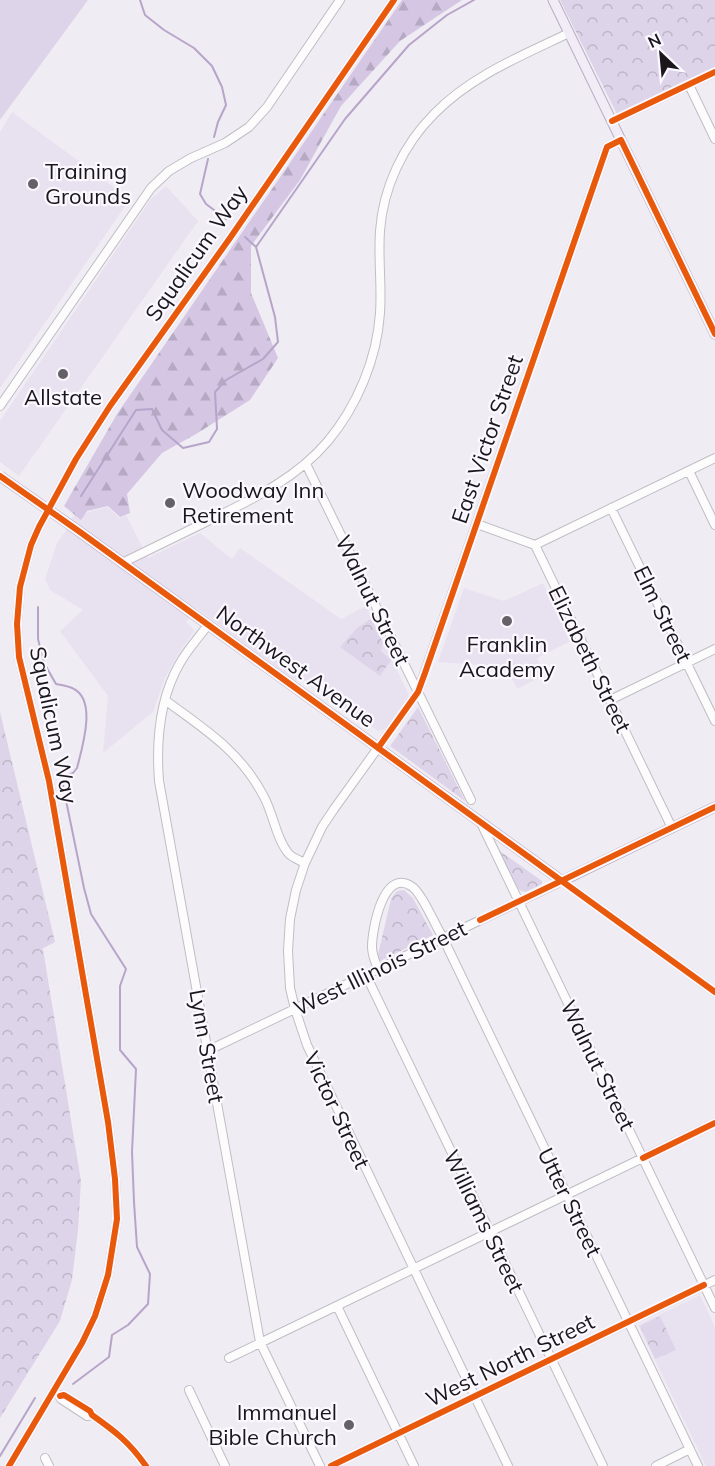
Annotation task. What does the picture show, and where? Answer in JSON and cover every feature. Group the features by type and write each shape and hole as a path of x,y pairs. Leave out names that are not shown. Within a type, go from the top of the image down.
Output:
{"main road":[{"path":"553,0 715,333"},
{"name":"Northwest Avenue","path":"0,476 562,881"},
{"name":"West Illinois Street","path":"562,881 715,807"}],"street":[{"path":"0,406 151,188 169,171 225,143 249,127 267,107 340,0"},
{"name":"Squalicum Way","path":"9,1466 56,1393 95,1316 108,1275 117,1219 108,1122 49,781 19,657 17,624 20,587 31,545 76,459 110,406 230,238 394,0"},
{"path":"122,563 248,502 306,464 328,441 344,418 372,359 380,312 382,213 393,176 411,142 433,114 464,88 489,71 569,33"},
{"path":"612,121 715,72"},
{"path":"689,85 715,139"},
{"name":"East Victor Street","path":"378,748 418,692 607,147 621,140"},
{"path":"477,524 535,544 715,458"},
{"name":"Walnut Street","path":"306,464 471,800"},
{"path":"688,471 715,525"},
{"name":"Elm Street","path":"611,508 715,721"},
{"name":"Elizabeth Street","path":"535,544 672,828"},
{"name":"Lynn Street","path":"208,625 182,660 165,700 158,748 159,781 260,1342 320,1466"},
{"path":"610,700 715,649"},
{"path":"165,700 221,742 237,758 263,795 286,849 295,858 305,863"},
{"name":"Victor Street","path":"378,748 322,827 305,863 290,919 288,951 290,988 311,1056 508,1466"},
{"name":"Walnut Street","path":"480,822 715,1308"},
{"name":"West Illinois Street","path":"207,1051 562,881"},
{"name":"Northwest Avenue","path":"562,881 715,992"},
{"name":"Utter Street","path":"378,969 372,945 375,920 384,896 398,884 408,884 415,888 443,938 698,1466"},
{"name":"Williams Street","path":"366,975 603,1466"},
{"path":"229,1358 715,1123"},
{"name":"West North Street","path":"331,1466 715,1280"},
{"path":"337,1305 414,1466"},
{"path":"189,1390 225,1466"},
{"path":"56,1393 61,1399 87,1416 92,1416 119,1434 146,1466"},
{"path":"656,1466 690,1449"},
{"path":"45,1458 49,1466"}],"shaded area":[{"path":"12,112 130,199 0,388 0,132"},
{"path":"166,186 198,221 19,476 0,462 0,421 151,199"},
{"path":"108,507 119,518 126,515 148,558 200,533 232,559 240,548 341,619 366,606 409,695 387,728 378,731 299,677 296,681 196,608 186,622 194,631 165,678 153,712 103,753 108,696 60,631 83,610 50,590 45,579 57,543 73,516"},
{"name":"Franklin Academy","path":"543,583 571,641 537,658 545,675 517,689 508,667 438,662 464,588 504,601"},
{"path":"700,1295 715,1327 715,1466 706,1466 638,1325"}],"green space":[{"path":"0,0 88,0 0,120"},
{"path":"402,0 462,0 400,41 341,106 300,180 251,246 251,293 278,358 250,400 162,453 127,494 130,513 120,517 108,506 87,511 81,520 64,506 117,414"},
{"path":"560,0 715,0 715,68 617,114"},
{"path":"371,619 383,643 381,651 391,660 380,676 340,647 357,628"},
{"path":"418,707 465,801 390,746"},
{"path":"0,712 55,942 38,951 43,949 81,1181 72,1280 60,1321 0,1418"},
{"path":"499,851 542,881 542,884 526,892 521,891 516,887"},
{"path":"404,890 413,898 433,935 376,963 391,899 397,891"},
{"path":"660,1316 676,1350 655,1359 640,1326"}],"waterway":[{"path":"140,0 145,15 164,30 194,48 212,66 222,87 226,105 214,137"},
{"path":"81,496 136,410 152,409 162,430 183,448 209,442 217,429 215,392 226,380 263,359 278,342 275,317 256,247 345,119 409,45 447,15 474,0"},
{"path":"208,159 200,194 206,204 226,219"},
{"path":"245,237 256,247"},
{"path":"38,607 38,639 44,663 56,684 74,689 81,695 85,704 86,726 77,768 62,781 91,914 126,969 120,986 120,1050 136,1069 132,1152 137,1247 150,1274 148,1304 128,1325 112,1335 109,1357 73,1384"},
{"path":"0,1456 35,1398"}],"cycle path":[{"path":"9,1466 82,1343 95,1316 108,1275 117,1219 108,1122 49,781 19,657 17,624 20,587 31,545 76,459 110,406 230,238 394,0"},
{"path":"612,121 715,72"},
{"path":"378,748 418,692 607,147 621,140 715,334"},
{"path":"0,476 715,992"},
{"path":"480,920 715,807"},
{"path":"643,1158 715,1123"},
{"path":"331,1466 704,1285"},
{"path":"60,1396 64,1395 90,1411 128,1444 146,1466"}],"place":[{"name":"Training Grounds","path":"33,184"},
{"name":"Allstate","path":"63,374"},
{"name":"Woodway Inn Retirement","path":"170,503"},
{"name":"Franklin Academy","path":"507,621"},
{"name":"Immanuel Bible Church","path":"349,1425"}]}
